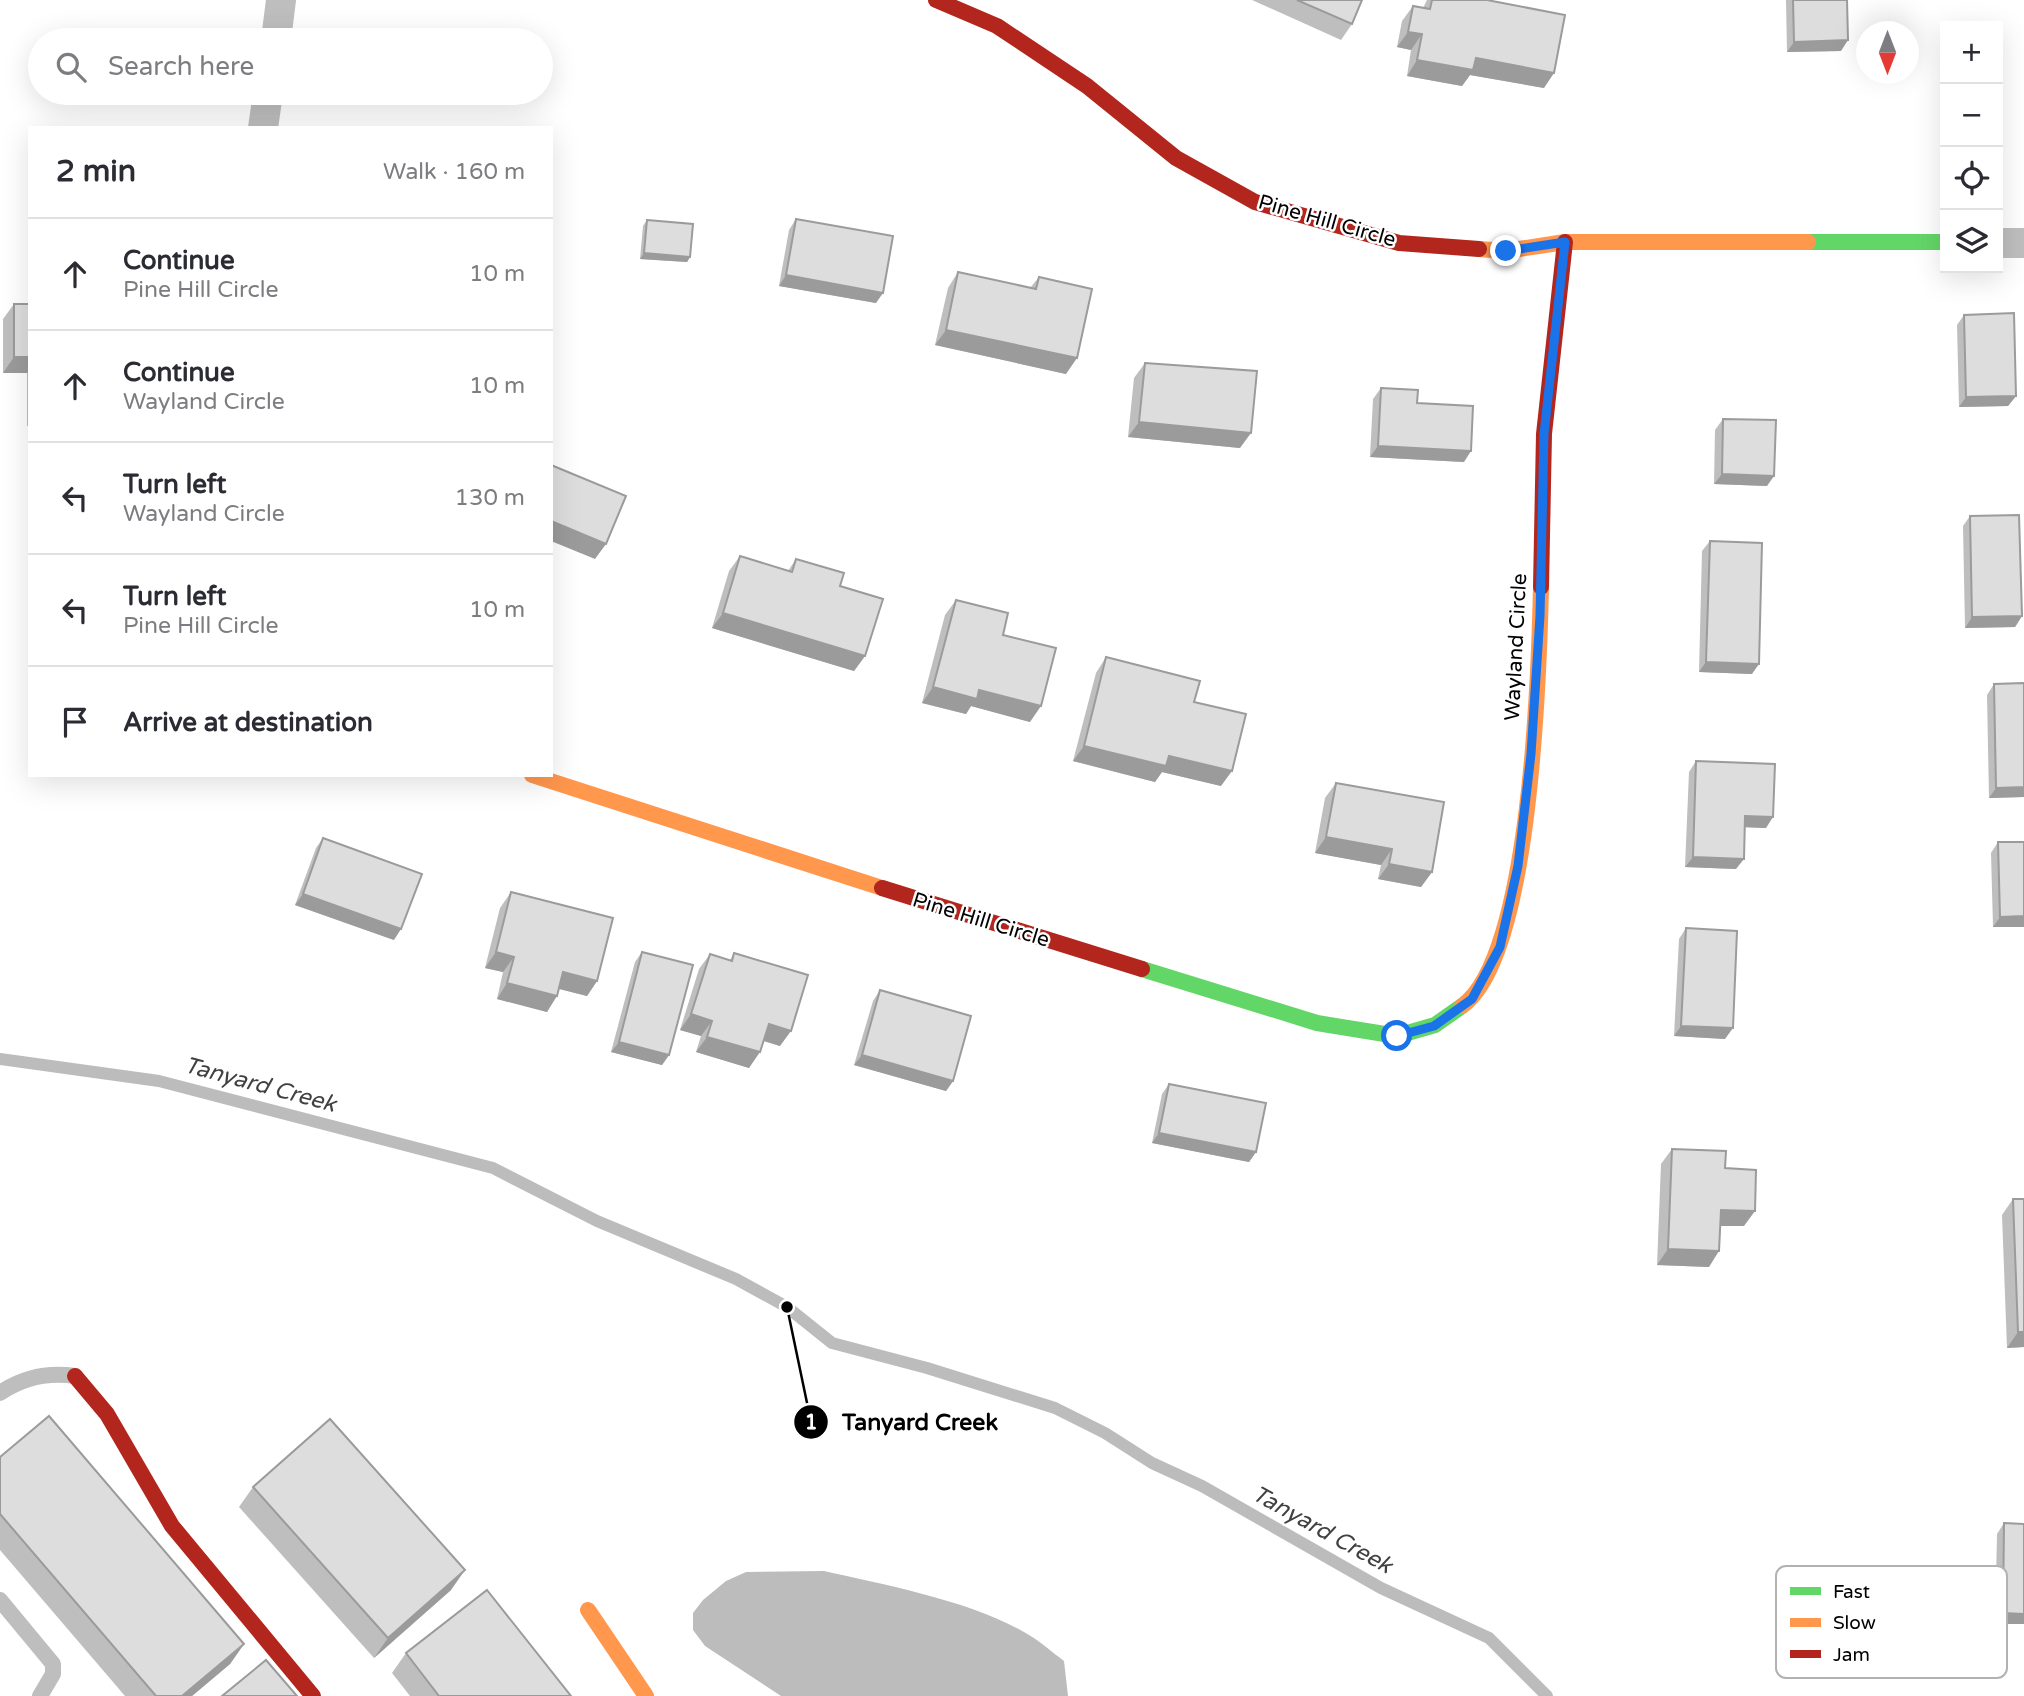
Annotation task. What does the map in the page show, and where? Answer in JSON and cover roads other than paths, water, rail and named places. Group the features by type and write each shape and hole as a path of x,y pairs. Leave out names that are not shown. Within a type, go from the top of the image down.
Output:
{"street":[{"path":"277,28 281,0"},
{"name":"Pine Hill Circle","path":"936,0 997,26 1087,86 1176,158 1255,202 1399,243 1506,251 1565,242 1940,243"},
{"path":"263,126 266,105"},
{"name":"Wayland Circle","path":"1434,1026 1472,999 1500,947 1518,866 1531,754 1540,616 1544,434 1565,242"},
{"path":"2003,243 2024,243"},
{"name":"Pine Hill Circle","path":"538,777 939,907 1317,1023 1397,1036 1434,1026"},
{"path":"75,1376 107,1414 172,1526 313,1696"},
{"path":"588,1610 646,1696"}],"lane":[{"path":"0,1394 13,1384 53,1373 75,1376"},
{"path":"0,1600 53,1664 53,1674 40,1696"}],"waterway":[{"name":"Tanyard Creek","path":"0,1059 159,1081 493,1168 597,1221 736,1279 787,1307 832,1343 927,1368 1055,1408 1105,1433 1152,1463 1202,1486 1381,1588 1489,1638 1547,1696"}],"place":[{"name":"Tanyard Creek","path":"787,1307"}]}
